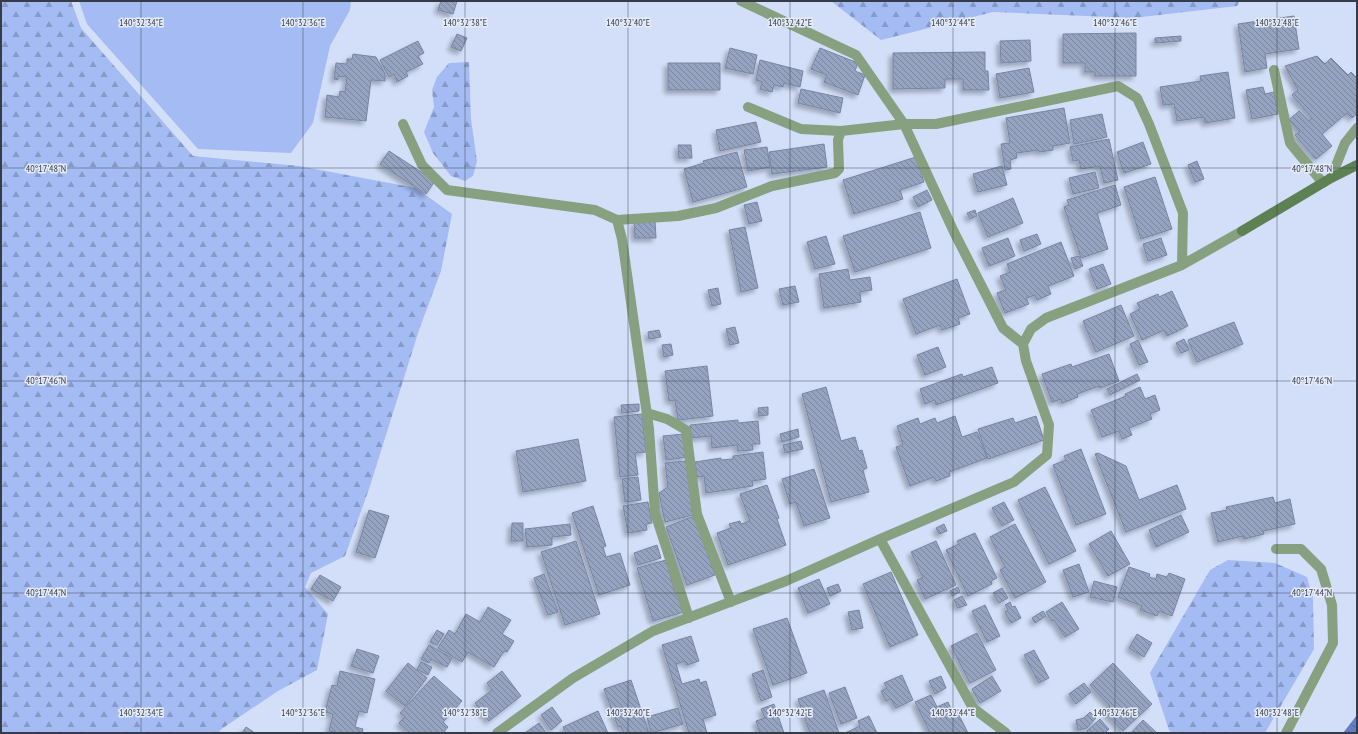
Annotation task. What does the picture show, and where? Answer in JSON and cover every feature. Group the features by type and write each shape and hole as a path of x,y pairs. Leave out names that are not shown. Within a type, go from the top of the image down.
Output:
{"street":[{"path":"741,1 856,55 904,124 954,232 1003,328 1023,344"},
{"path":"1274,70 1290,143 1327,180"},
{"path":"748,107 801,129 841,131 904,124 936,124 1118,86 1137,98 1149,124 1183,213 1182,265"},
{"path":"403,124 422,165 446,190 595,210 617,220 678,216 716,208 772,186 835,173 838,169 838,140 841,131"},
{"path":"1327,180 1345,144 1357,128"},
{"path":"497,733 573,678 653,631 786,581 1014,482 1047,455 1049,425 1026,361 1023,344 1031,329 1046,318 1182,265 1327,180 1357,165"},
{"path":"617,220 622,239 647,413 655,513 689,618"},
{"path":"647,413 667,419 686,430 697,514 731,602"},
{"path":"880,539 973,708 1006,733"},
{"path":"1276,549 1301,549 1321,569 1332,605 1333,643 1286,733"}],"green space":[{"path":"1,1 71,1 81,28 193,156 299,166 416,188 452,214 441,271 419,330 370,486 345,556 311,573 305,587 328,614 317,670 278,691 220,730 220,733 1,733"},
{"path":"79,1 351,1 350,10 330,46 313,123 291,153 198,149 87,24"},
{"path":"831,1 1240,1 1237,6 1133,18 993,12 881,40"},
{"path":"469,62 471,119 477,161 473,176 465,181 451,176 433,153 424,132 434,107 432,90 437,77 449,63"},
{"path":"1228,560 1275,563 1307,577 1313,599 1314,649 1265,733 1172,733 1169,730 1150,673 1210,570"}],"water":[{"path":"1357,715 1357,733 1343,733"}],"building":[{"path":"441,1 457,1 453,14 438,10"},
{"path":"1294,16 1299,49 1265,54 1267,68 1245,72 1238,24"},
{"path":"1136,33 1136,76 1095,76 1095,72 1085,72 1085,63 1063,63 1063,34"},
{"path":"457,34 467,38 461,51 451,47"},
{"path":"1181,36 1181,41 1155,43 1155,38"},
{"path":"1030,40 1031,61 1001,63 1000,41"},
{"path":"418,41 424,53 418,56 423,64 406,72 408,76 397,82 394,74 389,77 380,60"},
{"path":"730,48 757,55 753,74 725,68"},
{"path":"820,48 858,63 855,71 865,75 858,95 824,82 827,75 811,69"},
{"path":"985,52 985,71 988,71 989,90 963,90 963,79 945,79 945,88 893,89 893,53"},
{"path":"353,54 376,57 385,74 385,81 371,80 366,121 325,117 327,95 339,97 340,91 345,92 347,77 338,76 338,80 334,79 336,63 347,64 347,59 352,59"},
{"path":"1317,56 1325,64 1331,58 1348,75 1351,72 1357,78 1357,114 1352,118 1347,113 1322,134 1332,146 1316,159 1295,135 1300,132 1289,120 1299,111 1309,121 1312,118 1292,95 1298,90 1285,66"},
{"path":"760,60 803,71 800,87 784,83 783,87 774,85 772,92 760,89 762,82 756,80"},
{"path":"668,63 720,63 720,90 668,90"},
{"path":"1029,68 1034,92 1000,98 996,74"},
{"path":"1228,72 1235,118 1205,123 1204,117 1177,121 1174,104 1163,105 1160,87 1201,81 1200,76"},
{"path":"1263,87 1265,94 1274,92 1278,114 1252,119 1246,90"},
{"path":"801,89 843,98 840,113 798,103"},
{"path":"1064,108 1070,143 1053,146 1053,150 1016,153 1017,158 1010,160 1011,169 1005,170 1001,144 1010,143 1006,118"},
{"path":"1102,114 1107,137 1074,144 1070,120"},
{"path":"756,122 761,142 720,151 716,130"},
{"path":"1109,139 1118,180 1104,183 1100,166 1081,169 1079,160 1073,161 1070,147"},
{"path":"1143,142 1151,164 1124,173 1117,152"},
{"path":"824,144 827,167 772,174 769,152"},
{"path":"678,145 691,145 692,158 679,158"},
{"path":"767,147 770,167 748,171 744,150"},
{"path":"389,151 435,181 426,194 380,164"},
{"path":"737,152 747,187 693,202 684,169 704,163 703,161"},
{"path":"916,157 924,182 900,190 903,199 854,214 843,180"},
{"path":"1197,161 1204,179 1195,182 1188,165"},
{"path":"1002,166 1007,185 978,192 973,174"},
{"path":"1095,172 1099,188 1073,194 1069,178"},
{"path":"1155,177 1172,229 1141,239 1124,187"},
{"path":"1115,185 1121,205 1097,213 1108,249 1081,258 1064,207 1069,205 1067,200"},
{"path":"927,190 932,200 918,207 913,197"},
{"path":"1013,198 1023,223 988,237 978,213"},
{"path":"757,202 762,221 749,224 744,205"},
{"path":"975,210 977,216 970,219 967,213"},
{"path":"920,212 931,248 855,272 843,236"},
{"path":"655,221 656,238 635,238 634,222"},
{"path":"745,227 758,288 741,292 729,230"},
{"path":"1037,234 1041,244 1024,251 1020,240"},
{"path":"826,236 835,264 815,269 807,242"},
{"path":"1008,238 1015,256 989,266 982,248"},
{"path":"1161,238 1167,255 1148,261 1143,244"},
{"path":"1061,242 1074,276 1048,286 1051,294 1037,300 1035,295 1026,298 1029,304 1005,313 997,293 1006,290 1000,276 1010,272 1007,264"},
{"path":"1079,256 1083,266 1075,269 1071,258"},
{"path":"1103,264 1111,284 1097,289 1089,269"},
{"path":"848,269 850,280 870,277 872,290 860,292 861,302 824,308 819,274"},
{"path":"957,279 970,314 958,318 960,324 942,330 940,325 916,334 903,299"},
{"path":"795,286 799,302 783,305 779,289"},
{"path":"718,288 721,304 712,306 708,290"},
{"path":"1172,291 1188,326 1167,336 1164,330 1142,340 1130,314 1140,309 1137,303 1158,294 1159,297"},
{"path":"1121,305 1134,336 1096,352 1083,321"},
{"path":"1234,322 1243,344 1197,362 1188,340"},
{"path":"735,327 739,343 730,345 726,329"},
{"path":"659,330 661,337 649,339 648,332"},
{"path":"1184,339 1189,350 1181,353 1176,343"},
{"path":"1138,340 1148,362 1139,365 1130,344"},
{"path":"671,344 673,355 664,357 662,345"},
{"path":"938,347 946,367 925,375 917,355"},
{"path":"1109,354 1119,381 1077,394 1078,397 1062,403 1061,399 1052,402 1042,374 1071,364 1072,367"},
{"path":"707,366 713,416 678,420 675,400 669,401 665,371"},
{"path":"992,367 998,383 936,405 935,400 925,404 920,389 962,374 963,377"},
{"path":"1137,374 1140,380 1110,395 1107,389"},
{"path":"826,387 841,441 855,437 859,451 862,450 867,468 863,470 869,492 831,502 802,394"},
{"path":"1140,387 1145,399 1155,395 1160,410 1150,414 1152,419 1129,428 1132,435 1122,439 1119,431 1102,437 1091,410 1126,396 1125,394"},
{"path":"639,404 639,411 622,413 621,405"},
{"path":"768,407 768,415 759,416 758,408"},
{"path":"642,414 646,452 635,453 638,475 620,477 614,417"},
{"path":"955,416 962,437 977,432 987,458 949,472 950,476 936,481 934,477 910,486 896,447 903,445 897,426 918,418 920,424 935,418 937,423"},
{"path":"1036,416 1044,440 988,459 978,429 1013,418 1015,423"},
{"path":"738,420 738,423 758,421 760,444 752,444 753,450 738,451 737,445 712,448 711,436 691,438 690,425"},
{"path":"798,429 799,437 782,442 780,434"},
{"path":"684,434 687,457 666,460 663,436"},
{"path":"578,439 586,481 523,492 516,451"},
{"path":"801,441 803,449 785,453 783,445"},
{"path":"1081,449 1106,514 1076,525 1053,465 1066,460 1064,456"},
{"path":"763,452 766,479 752,481 753,486 706,493 704,476 697,477 695,462 721,458 721,460 733,459 733,456"},
{"path":"1098,453 1126,466 1139,500 1177,485 1186,509 1126,532 1095,454"},
{"path":"686,461 693,515 665,522 659,493 668,487 665,463"},
{"path":"814,469 830,518 804,526 796,502 790,504 782,479"},
{"path":"638,477 641,500 625,502 622,479"},
{"path":"767,485 779,518 777,519 786,545 728,565 717,533 731,528 729,524 740,521 741,524 750,521 740,494"},
{"path":"1045,487 1076,551 1049,564 1018,500"},
{"path":"1273,497 1275,503 1290,499 1295,524 1263,531 1264,534 1244,539 1243,536 1218,542 1211,513 1227,510 1226,507"},
{"path":"648,502 652,523 646,524 647,530 628,533 623,506"},
{"path":"1004,502 1014,520 1002,526 992,508"},
{"path":"593,506 606,546 603,547 606,557 620,553 630,585 599,595 572,513"},
{"path":"369,510 389,516 375,558 356,552"},
{"path":"1181,515 1189,532 1156,547 1149,530"},
{"path":"694,516 715,575 687,585 666,527"},
{"path":"512,523 523,523 523,541 511,541"},
{"path":"570,524 571,535 552,537 552,545 527,547 525,529"},
{"path":"944,524 947,531 939,534 936,528"},
{"path":"1015,524 1046,582 1015,598 1000,570 1005,567 990,537"},
{"path":"1111,531 1130,564 1108,576 1089,544"},
{"path":"975,533 997,578 991,581 992,584 968,596 946,550 959,544 957,541"},
{"path":"576,541 600,614 565,625 541,552"},
{"path":"936,541 956,585 925,599 917,580 923,578 911,552"},
{"path":"657,545 661,558 638,565 634,553"},
{"path":"666,560 676,596 679,595 684,612 653,621 637,568"},
{"path":"1079,564 1089,592 1073,597 1063,570"},
{"path":"1129,567 1150,574 1149,577 1156,579 1157,574 1167,577 1169,573 1185,579 1172,616 1159,611 1157,616 1140,610 1142,606 1118,597"},
{"path":"891,572 918,635 890,647 863,584"},
{"path":"544,574 558,612 548,615 534,578"},
{"path":"320,575 341,587 333,601 311,589"},
{"path":"819,579 830,604 808,613 798,588"},
{"path":"1094,581 1117,587 1113,602 1090,597"},
{"path":"838,584 841,591 830,596 827,588"},
{"path":"958,587 960,592 952,596 950,591"},
{"path":"1002,588 1008,598 999,603 993,593"},
{"path":"962,596 967,605 958,608 954,600"},
{"path":"1010,602 1012,607 1015,606 1021,618 1011,623 1005,612 1008,610 1005,605"},
{"path":"1062,602 1079,629 1065,637 1054,620 1052,621 1046,612"},
{"path":"985,605 1000,636 987,642 972,611"},
{"path":"488,607 511,620 502,634 514,641 507,652 504,651 494,667 468,652 462,662 438,648 449,630 455,634 466,614 480,622"},
{"path":"859,610 863,628 852,630 848,612"},
{"path":"1043,611 1046,616 1035,623 1032,618"},
{"path":"787,618 807,673 773,685 753,629"},
{"path":"437,630 444,634 437,645 430,642"},
{"path":"977,633 996,670 970,683 951,646"},
{"path":"1137,634 1152,643 1144,657 1129,648"},
{"path":"691,636 699,661 687,665 685,661 676,664 682,684 699,679 700,683 706,681 716,715 703,719 707,733 689,733 662,645"},
{"path":"429,645 452,658 447,667 431,659 429,663 421,659"},
{"path":"357,649 379,656 373,673 351,666"},
{"path":"1034,650 1049,678 1039,683 1024,655"},
{"path":"421,662 432,667 428,675 417,669"},
{"path":"408,663 427,678 405,706 386,691"},
{"path":"1113,663 1152,704 1123,731 1104,711 1110,706 1090,685"},
{"path":"763,670 772,697 761,701 752,674"},
{"path":"340,671 375,679 367,713 359,711 355,727 363,729 362,733 339,733 329,731 333,714 325,712 332,685 337,686"},
{"path":"502,671 521,696 489,721 475,703 492,690 487,683"},
{"path":"902,675 913,700 896,708 891,699 886,701 881,691 887,688 884,683"},
{"path":"434,676 462,701 443,722 448,727 443,733 410,733 399,723 405,717 400,713"},
{"path":"941,676 946,688 935,694 929,681"},
{"path":"992,676 1001,691 980,703 972,689"},
{"path":"631,680 649,733 624,733 621,726 618,727 604,689"},
{"path":"1084,683 1091,692 1076,704 1069,694"},
{"path":"845,687 857,718 841,724 829,693"},
{"path":"824,690 839,733 810,733 798,699"},
{"path":"931,695 937,707 948,702 952,711 956,709 968,733 930,733 915,702"},
{"path":"774,704 784,733 760,733 756,721 765,718 761,709"},
{"path":"552,707 562,721 551,730 541,715"},
{"path":"678,708 683,724 651,733 647,717"},
{"path":"598,711 608,733 566,733 563,727"},
{"path":"1090,712 1096,718 1087,728 1078,730 1076,720 1084,718"},
{"path":"869,716 877,733 845,733 860,726 858,721"},
{"path":"1100,719 1109,729 1105,733 1089,733 1087,731"},
{"path":"1143,720 1157,733 1131,733"},
{"path":"539,723 546,733 525,733"},
{"path":"246,727 255,733 242,733"}]}
